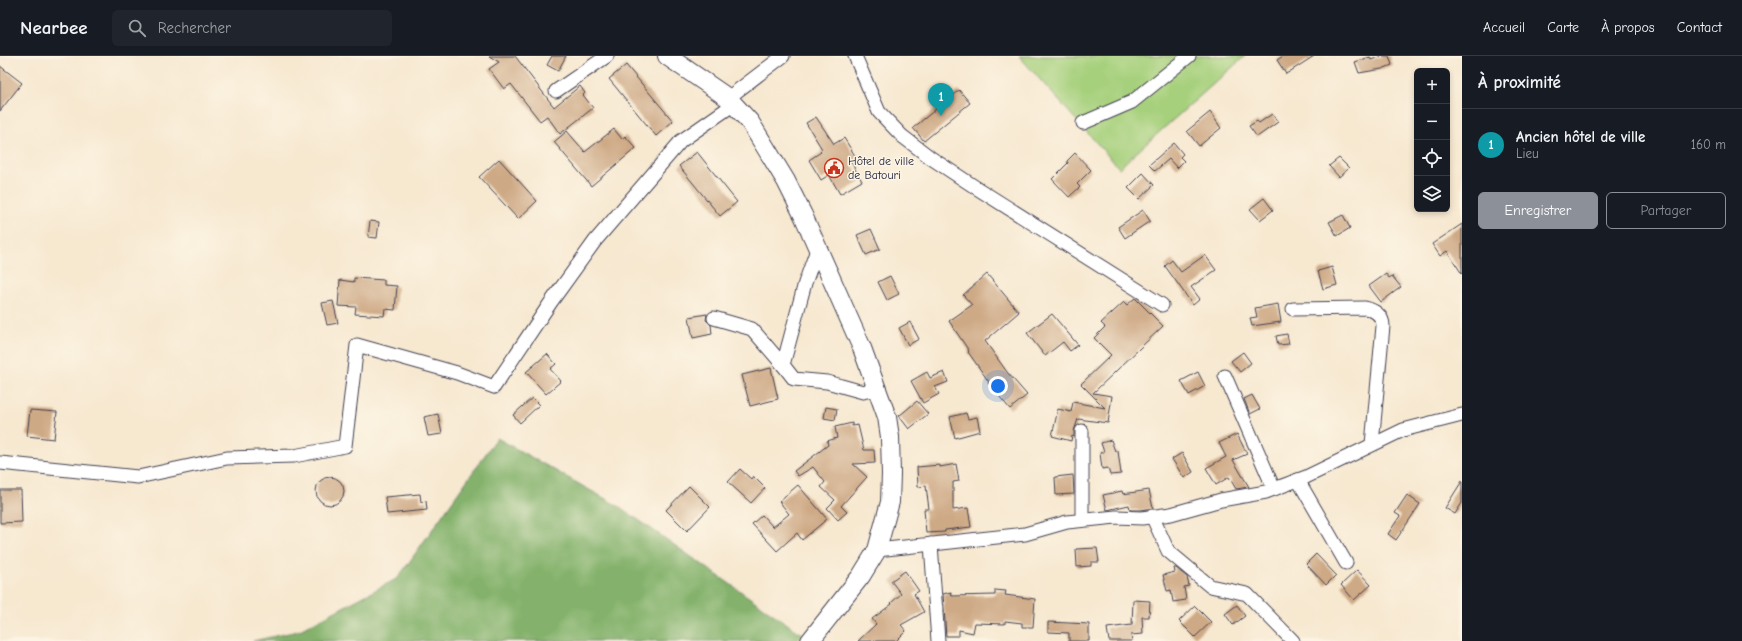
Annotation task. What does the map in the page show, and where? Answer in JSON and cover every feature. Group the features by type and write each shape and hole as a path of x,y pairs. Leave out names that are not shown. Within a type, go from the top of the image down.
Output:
{"main road":[{"path":"667,56 731,101 750,122 786,181 818,247 862,348 878,388 887,417 890,437 890,502 877,550 861,576 810,641"}],"street":[{"path":"556,91 608,56"},
{"path":"0,463 138,477 228,458 294,456 345,446 357,345 457,373 494,387 551,302 600,235 681,141 731,101 783,56"},
{"path":"855,56 879,112 902,136 931,158 975,187 1162,305"},
{"path":"1082,122 1132,102 1189,56"},
{"path":"784,365 805,283 818,247"},
{"path":"1293,309 1365,308 1374,311 1383,321 1372,444"},
{"path":"714,318 752,329 784,365 794,379 827,382 863,392 878,388"},
{"path":"1225,376 1274,489"},
{"path":"877,550 1025,534 1067,522 1082,520 1142,518 1171,514 1221,500 1274,489 1298,480 1404,430 1462,415"},
{"path":"1082,432 1082,520"},
{"path":"1298,480 1346,563"},
{"path":"1152,516 1168,551 1210,586 1247,594 1293,641"},
{"path":"931,544 938,641"}],"green space":[{"path":"1019,56 1245,56 1119,168"},
{"path":"497,438 620,507 803,635 797,641 253,641 298,631 398,578"}],"building":[{"path":"489,56 515,56 554,107 580,86 585,93 583,95 593,108 560,134 547,116 540,121 511,84 504,89 489,69 499,62"},
{"path":"552,56 566,56 558,71 547,65"},
{"path":"1283,56 1314,56 1286,74 1277,60"},
{"path":"1382,56 1389,56 1392,65 1382,69 1359,73 1355,62 1370,57 1371,60"},
{"path":"626,65 673,121 656,136 609,79"},
{"path":"0,66 22,83 0,111"},
{"path":"959,90 970,103 924,141 913,128"},
{"path":"1210,112 1221,128 1199,146 1187,131"},
{"path":"1272,114 1278,122 1257,137 1249,126 1257,121 1259,123"},
{"name":"Hôtel de ville de Batouri","path":"816,117 834,144 844,138 857,159 851,162 862,181 840,194 829,175 821,180 809,160 821,152 820,151 822,149 806,123"},
{"path":"614,129 622,139 625,136 636,148 591,186 554,142 567,131 585,152"},
{"path":"1174,143 1183,154 1180,157 1184,161 1177,168 1169,159 1155,171 1149,165"},
{"path":"697,152 737,202 720,216 679,166"},
{"path":"1075,153 1091,170 1077,184 1080,187 1069,197 1052,179 1068,163 1067,161"},
{"path":"1339,158 1349,168 1339,177 1329,166"},
{"path":"499,159 537,201 518,219 479,177"},
{"path":"1143,173 1154,185 1139,199 1128,188"},
{"path":"1264,198 1273,210 1260,220 1250,209"},
{"path":"1143,210 1150,221 1125,238 1118,227"},
{"path":"1343,215 1350,228 1337,236 1329,222"},
{"path":"370,221 379,222 377,238 368,237"},
{"path":"1462,224 1462,274 1447,251 1440,256 1432,244"},
{"path":"871,229 880,249 866,255 857,235"},
{"path":"1205,255 1216,270 1191,287 1200,299 1193,305 1165,266 1172,260 1181,272"},
{"path":"1332,267 1337,285 1323,289 1318,271"},
{"path":"987,274 1019,312 985,341 1007,372 1027,395 1010,409 988,383 989,382 949,321 972,305 963,295"},
{"path":"1386,274 1389,278 1392,276 1401,287 1381,302 1369,286"},
{"path":"890,276 899,294 887,300 878,282"},
{"path":"354,278 384,280 384,285 397,286 395,310 385,309 384,316 355,314 356,307 338,306 340,280 354,282"},
{"path":"1135,298 1163,326 1093,393 1112,396 1108,423 1078,419 1074,431 1074,437 1072,436 1071,441 1052,436 1058,409 1071,412 1073,402 1105,408 1081,384 1111,355 1094,338 1105,327 1101,323 1124,302 1127,305"},
{"path":"333,301 338,323 327,325 322,303"},
{"path":"1278,304 1281,322 1252,326 1250,318 1257,317 1255,308"},
{"path":"707,314 706,320 711,325 712,334 693,338 689,317"},
{"path":"1052,314 1078,345 1070,351 1063,342 1045,356 1027,333"},
{"path":"910,322 919,339 908,345 899,328"},
{"path":"1287,334 1289,344 1278,345 1276,336"},
{"path":"1243,352 1251,363 1240,372 1231,361"},
{"path":"547,354 556,364 550,369 561,381 546,394 526,372"},
{"path":"771,368 778,399 750,406 742,375"},
{"path":"927,372 930,378 944,372 948,382 935,387 939,394 923,403 911,381"},
{"path":"1198,372 1205,386 1189,395 1181,381"},
{"path":"1252,395 1260,409 1250,414 1244,399"},
{"path":"532,398 539,405 520,423 513,415"},
{"path":"917,401 928,414 909,429 899,416"},
{"path":"826,407 837,409 835,420 824,418"},
{"path":"30,410 57,412 54,439 27,436"},
{"path":"966,413 968,419 977,417 980,431 955,438 950,417"},
{"path":"438,414 442,434 428,436 424,417"},
{"path":"852,423 852,426 858,425 864,450 874,450 875,463 853,464 867,477 841,506 847,512 838,520 827,508 835,500 821,487 825,482 813,467 798,476 794,471 828,445 827,441 837,438 835,427"},
{"path":"1237,434 1247,454 1233,460 1249,487 1236,489 1229,477 1216,485 1206,468 1226,457 1219,443"},
{"path":"1111,440 1115,451 1118,451 1121,474 1110,475 1108,468 1102,469 1100,453 1104,452 1101,443"},
{"path":"1182,453 1193,472 1184,478 1172,459"},
{"path":"956,464 959,481 953,482 953,510 968,508 971,527 945,530 945,532 926,533 924,509 929,509 926,486 918,487 917,467 940,465 940,467"},
{"path":"740,469 751,479 753,476 765,488 751,503 728,482"},
{"path":"1073,475 1074,494 1056,495 1055,477"},
{"path":"330,477 340,481 344,491 340,501 330,505 320,501 316,491 320,481"},
{"path":"1462,481 1462,503 1455,514 1445,508"},
{"path":"798,485 827,519 802,540 797,533 777,551 752,524 762,515 773,527 789,514 779,501"},
{"path":"689,486 710,507 687,531 666,510"},
{"path":"0,490 21,490 22,522 0,523"},
{"path":"1149,490 1153,508 1130,510 1129,505 1107,510 1103,495 1122,491 1123,494"},
{"path":"420,494 421,502 426,501 427,510 387,514 385,497"},
{"path":"1407,495 1420,504 1396,540 1388,534 1400,516 1395,513"},
{"path":"1097,548 1099,562 1091,562 1091,566 1077,567 1076,549"},
{"path":"1316,554 1336,575 1326,585 1306,564"},
{"path":"1174,568 1187,577 1189,586 1184,587 1186,600 1173,602 1171,590 1167,591 1163,575 1175,572"},
{"path":"1357,570 1371,585 1354,600 1341,585"},
{"path":"905,571 919,591 914,594 924,612 901,625 906,631 896,641 858,641 876,624 872,619 892,604 891,603 901,594 891,581"},
{"path":"995,590 1006,591 1005,595 1035,599 1033,627 1022,627 1022,623 1005,621 1005,624 975,623 973,633 959,630 959,636 946,636 943,594 951,592 952,596 995,595"},
{"path":"1133,600 1150,601 1149,617 1142,617 1143,634 1131,635 1132,641 1109,641 1107,628 1132,625"},
{"path":"1237,605 1245,616 1233,625 1225,614"},
{"path":"1195,606 1211,622 1195,637 1179,621"},
{"path":"1048,622 1089,624 1089,641 1069,641 1069,633 1048,632"}],"place":[{"name":"Ancien hôtel de ville","path":"941,116"},
{"name":"Hôtel de ville de Batouri","path":"834,168"}]}
